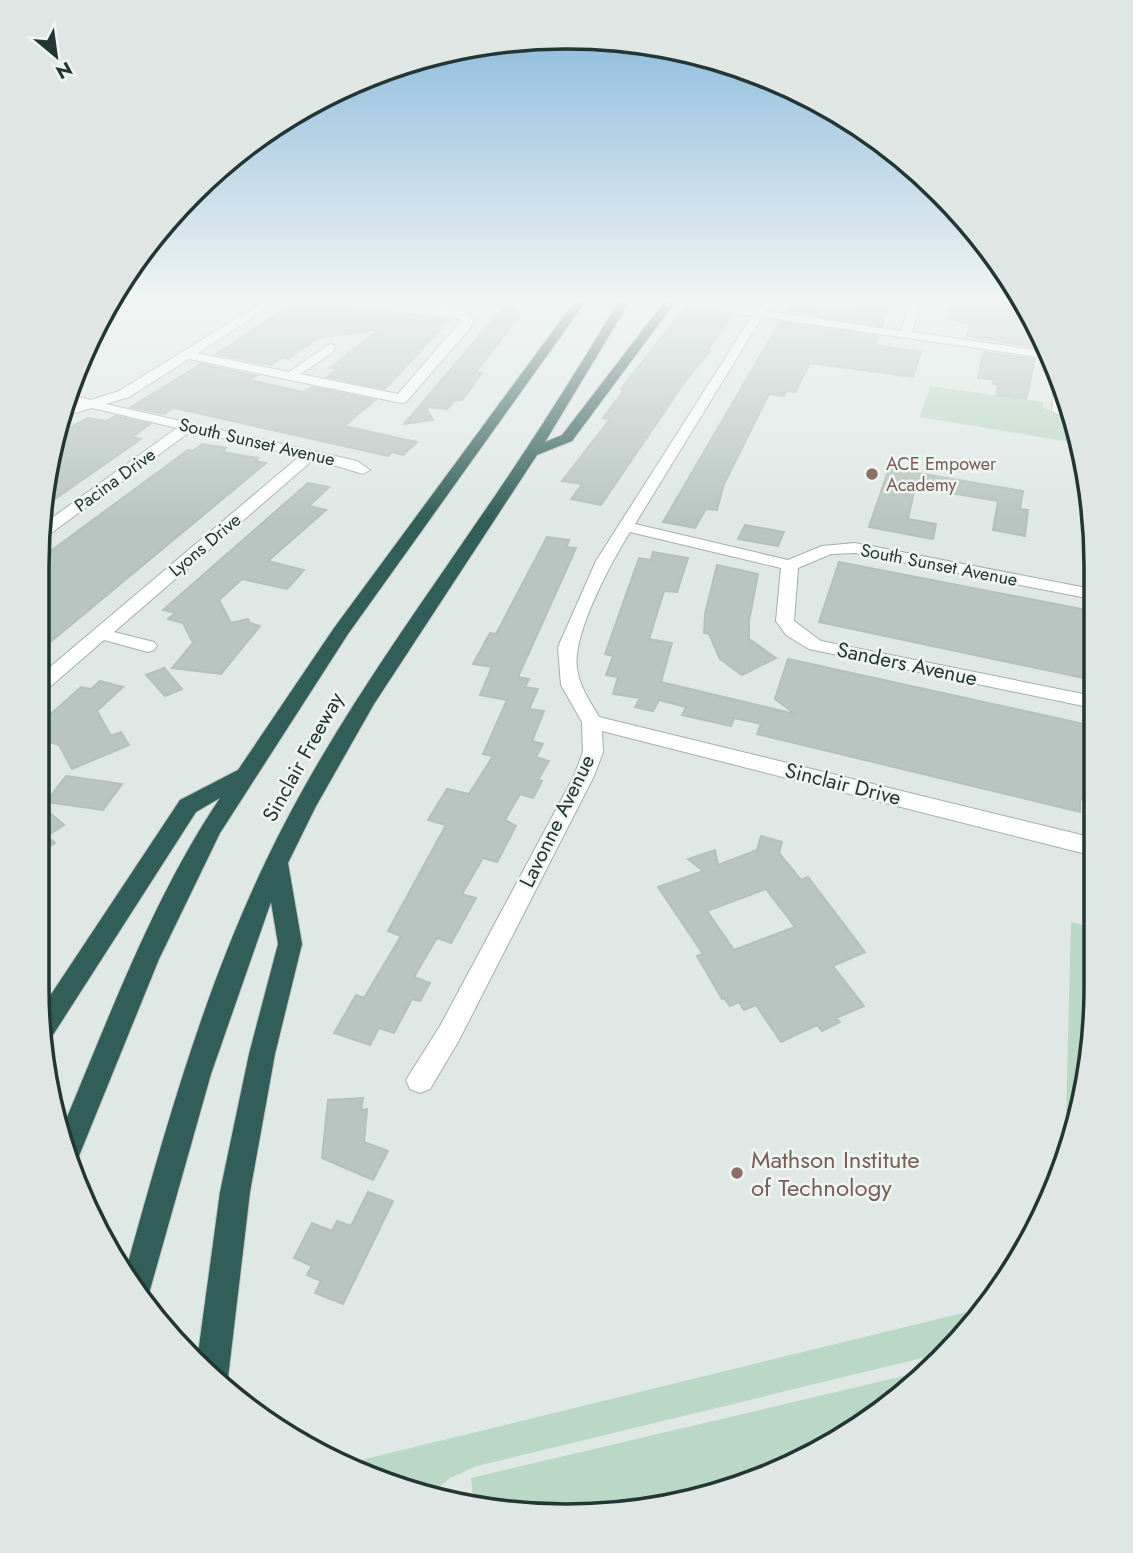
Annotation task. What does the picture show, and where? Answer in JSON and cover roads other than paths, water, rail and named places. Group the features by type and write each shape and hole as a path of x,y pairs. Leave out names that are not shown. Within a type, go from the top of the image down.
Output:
{"highway":[{"name":"Sinclair Freeway","path":"72,1139 173,903 210,830 340,632 528,373"},
{"name":"Sinclair Freeway","path":"139,1279 182,1117 234,970 277,863 309,800 391,661 532,452 580,373"},
{"path":"532,452 567,439 616,373"},
{"path":"50,1019 188,806 243,776"},
{"path":"213,1364 235,1192 262,1054 290,944 277,863"}],"street":[{"path":"73,410 124,394 158,373"},
{"path":"279,373 401,399 424,373"},
{"path":"291,376 295,373"},
{"path":"592,722 571,685 567,647 604,561 721,373"},
{"name":"South Sunset Avenue","path":"76,401 352,464 363,470"},
{"name":"Pacina Drive","path":"51,526 189,426"},
{"name":"Lyons Drive","path":"49,678 309,456"},
{"path":"625,526 790,565"},
{"name":"South Sunset Avenue","path":"790,565 828,549 848,548 1084,592"},
{"name":"Sanders Avenue","path":"790,565 785,621 802,639 815,645 1084,700"},
{"path":"101,634 148,646"},
{"name":"Sinclair Drive","path":"592,722 1084,845"},
{"name":"Lavonne Avenue","path":"420,1080 449,1034 584,776 593,752 592,722"}],"place":[{"name":"ACE Empower Academy","path":"872,474"},
{"name":"Mathson Institute of Technology","path":"737,1173"}]}
